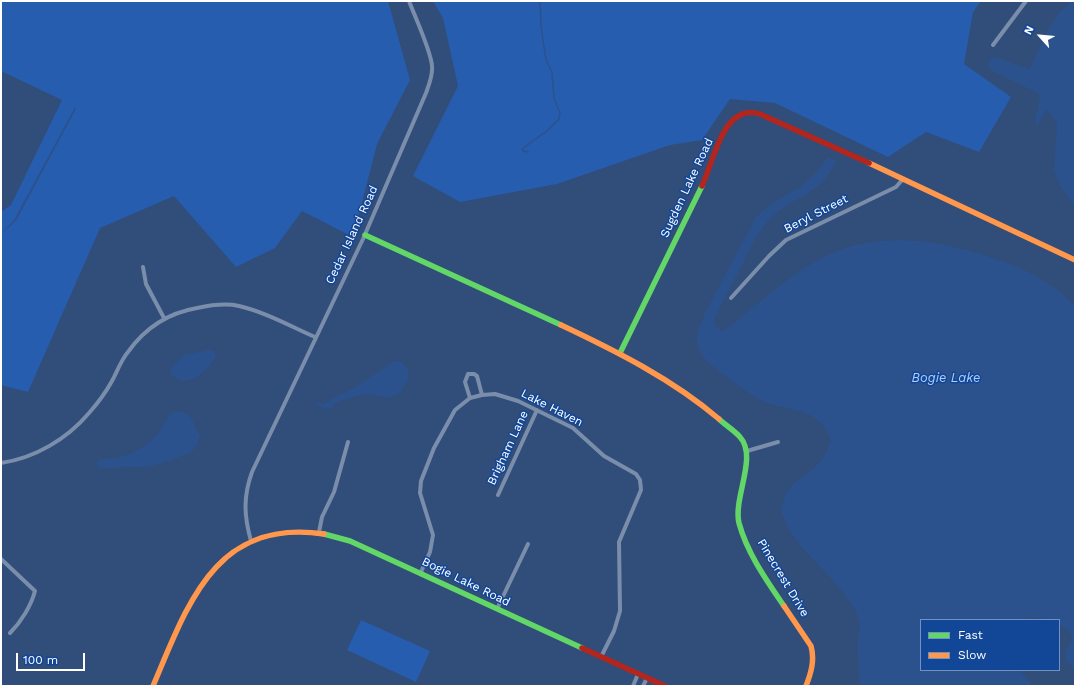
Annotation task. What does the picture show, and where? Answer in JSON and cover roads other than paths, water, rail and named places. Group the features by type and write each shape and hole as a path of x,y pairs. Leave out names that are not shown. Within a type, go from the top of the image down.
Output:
{"street":[{"name":"Cedar Island Road","path":"252,542 246,519 244,503 246,487 315,338 365,235 432,76 432,66 429,53 410,1"},
{"path":"993,45 1026,1"},
{"name":"Sugden Lake Road","path":"620,353 642,312 728,126 738,114 747,112 760,114 836,147 1075,260"},
{"name":"Beryl Street","path":"731,298 786,240 896,187 903,179"},
{"path":"365,235 572,328 620,353 684,392 729,427 745,442 747,451 778,442"},
{"path":"143,268 146,284 164,318"},
{"path":"1,463 30,456 49,446 71,431 89,413 110,384 127,352 149,329 164,318 188,309 214,304 238,306 288,325 315,338"},
{"path":"470,398 464,382 468,374 474,374 477,376 482,395"},
{"name":"Lake Haven","path":"421,572 430,552 433,535 420,493 421,481 428,461 455,410 470,398 495,394 508,397 537,410 579,432 604,456 636,474 640,480 641,490 619,542 620,611 614,631 602,657"},
{"name":"Brigham Lane","path":"498,495 537,410"},
{"path":"319,532 322,517 334,492 348,442"},
{"name":"Pinecrest Drive","path":"747,451 746,466 738,499 740,523 755,558 814,653 806,686"},
{"name":"Bogie Lake Road","path":"153,686 186,613 203,582 228,556 252,542 270,535 286,532 319,532 350,541 421,572 665,686"},
{"path":"498,609 528,544"},
{"path":"1,559 34,588 34,593 17,626 10,633"},
{"path":"633,686 638,674"},
{"path":"643,686 647,678"}],"water":[{"path":"1072,1 1075,1 1075,206 1060,186 1054,171 1057,122 1046,109 1039,124 1036,125 1035,121 1039,105 1038,93 996,73 990,69 988,65 991,58 995,57 1030,69 1048,29 1059,13"},
{"path":"75,107 76,109 16,221 1,234 14,220"},
{"name":"Bogie Lake","path":"828,157 836,161 822,182 805,195 787,205 764,226 752,245 714,319 715,326 722,331 782,284 816,261 837,251 880,241 902,240 925,242 969,250 1025,270 1047,282 1067,298 1075,307 1075,669 1067,662 1065,652 1073,639 1070,632 1060,625 1060,619 920,619 920,671 1021,671 1032,686 860,686 857,647 860,624 855,609 838,586 800,545 788,528 781,511 786,493 793,484 810,472 824,457 831,442 827,431 821,423 813,417 805,413 765,402 735,383 718,371 705,359 697,342 697,336 705,313 756,217 771,204 800,187 817,172"},
{"path":"209,350 214,351 216,356 207,368 195,378 182,381 170,372 172,367 184,355"},
{"path":"394,361 402,362 407,369 408,378 402,389 392,397 368,394 362,395 345,399 334,404 330,409 322,408 314,403 324,404 356,387"},
{"path":"178,411 187,414 190,417 200,436 196,447 190,453 160,464 145,467 99,468 97,464 98,460 117,458 135,452 149,442 161,430 170,413"}],"waterway":[{"path":"528,152 523,151 522,149 548,130 559,119 560,113 554,98 552,72 546,60 541,27 540,1"}]}
